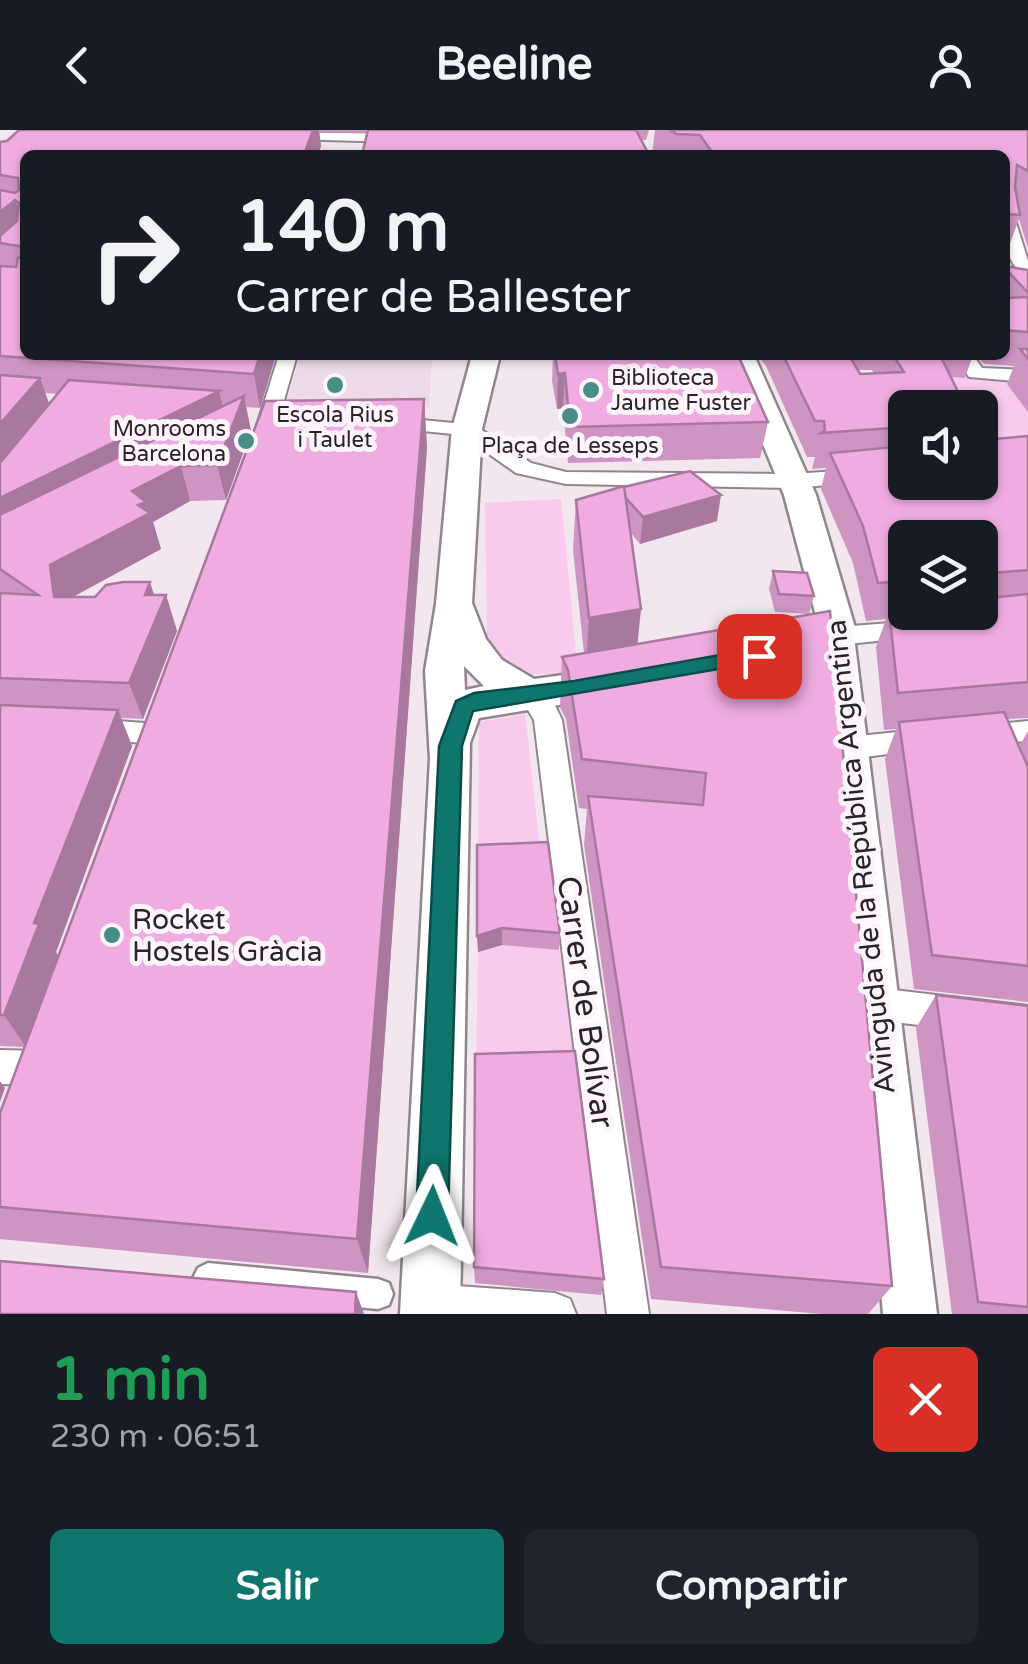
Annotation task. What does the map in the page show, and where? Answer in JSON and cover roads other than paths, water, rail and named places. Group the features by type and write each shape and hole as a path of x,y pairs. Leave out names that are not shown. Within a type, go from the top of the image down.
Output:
{"main road":[{"path":"413,1304 451,741 444,672 454,604 467,429 485,360"},
{"name":"Avinguda de la República Argentina","path":"742,360 794,481 838,636"},
{"path":"454,604 471,653 480,664 532,695"},
{"path":"740,659 826,644 838,636"},
{"path":"451,741 467,704 648,676"}],"street":[{"path":"272,135 345,133 417,139"},
{"path":"1010,234 1020,275"},
{"path":"252,463 284,420 288,360"},
{"path":"967,360 976,373 1028,376"},
{"path":"239,417 284,420"},
{"path":"362,422 467,429 513,462 542,474 794,481 888,473"},
{"path":"838,636 905,630"},
{"name":"Avinguda de la República Argentina","path":"838,636 910,1314"},
{"name":"Carrer de Bolívar","path":"532,695 542,704 548,720 628,1314"},
{"path":"145,769 170,698"},
{"path":"72,729 158,734"},
{"path":"849,748 1003,748 1028,731"},
{"path":"877,1004 1028,1022"},
{"path":"0,1067 42,1068"},
{"path":"208,1278 413,1304 556,1314"}],"place":[{"name":"Escola Rius i Taulet","path":"335,385"},
{"name":"Biblioteca Jaume Fuster","path":"591,390"},
{"name":"Plaça de Lesseps","path":"570,416"},
{"name":"Monrooms Barcelona","path":"246,441"},
{"name":"Rocket Hostels Gràcia","path":"112,935"}]}
